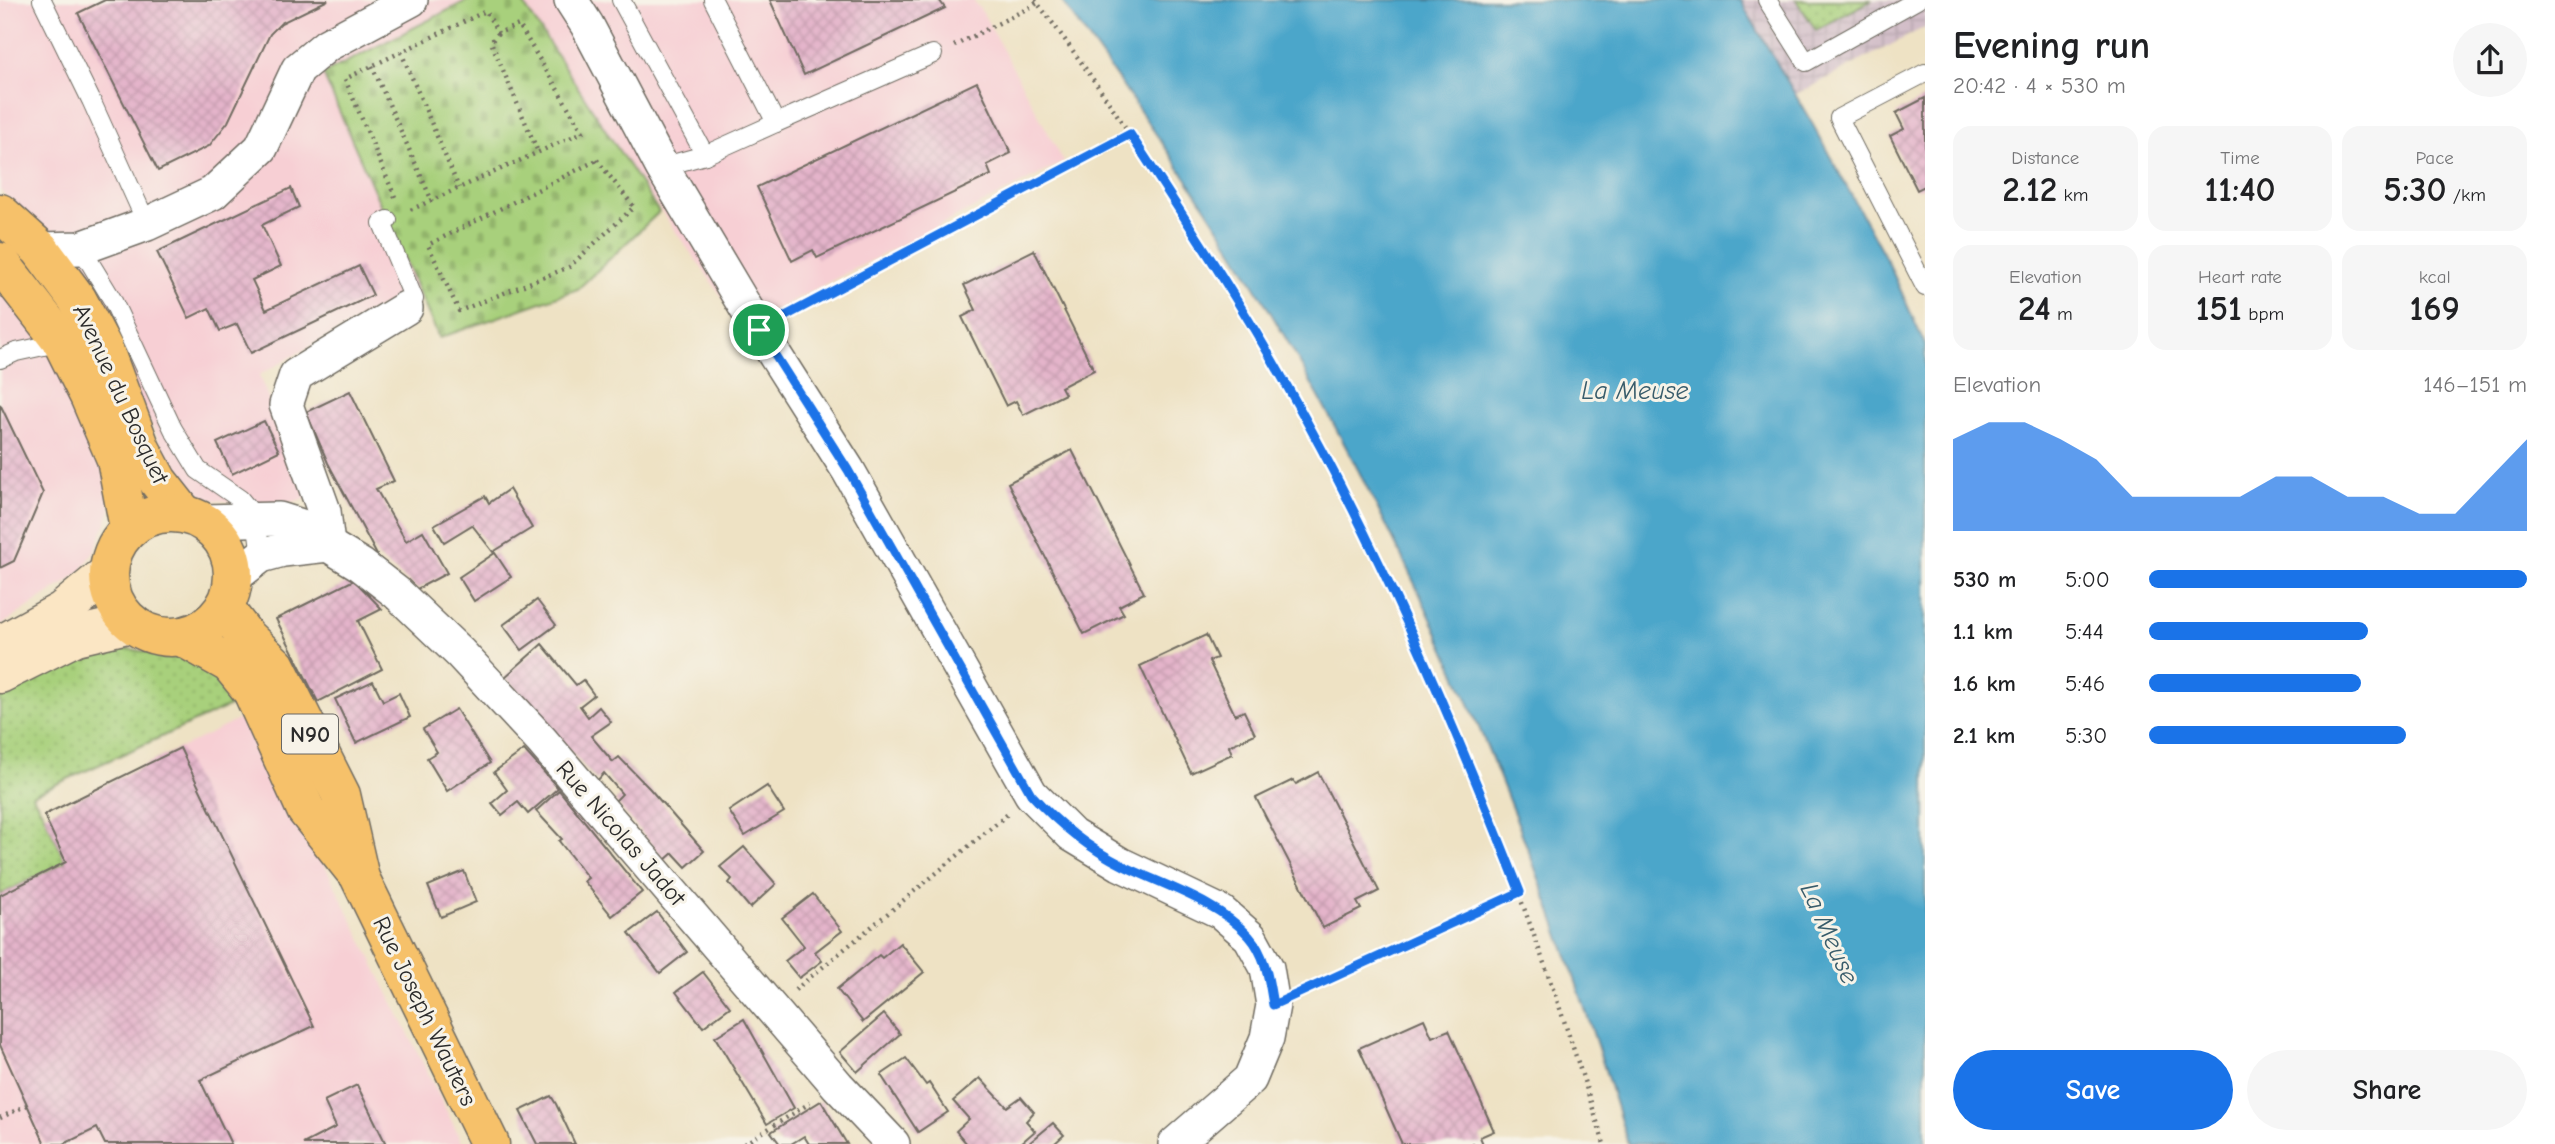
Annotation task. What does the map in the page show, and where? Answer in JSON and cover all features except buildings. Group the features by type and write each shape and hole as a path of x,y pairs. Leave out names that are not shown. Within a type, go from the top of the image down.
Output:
{"main road":[{"name":"Avenue du Bosquet","path":"0,213 40,249 77,299 104,350 141,449 158,481 194,517 216,531 226,545 239,580"},
{"name":"Avenue du Bosquet","path":"0,262 62,342 89,396 116,459 129,528 155,514 194,517"},
{"path":"0,674 76,636 131,623 118,609 110,592 108,573 111,556 118,541 129,528"},
{"path":"0,645 62,611 108,573"},
{"path":"183,637 199,631 213,621 239,580"},
{"name":"Rue Joseph Wauters","path":"239,580 246,637 276,666 341,795 360,878"},
{"name":"N90","path":"131,623 146,633 183,637"},
{"name":"Rue Joseph Wauters","path":"183,637 230,664 251,691 306,810 360,878 490,1144"}],"street":[{"path":"40,249 81,248 147,224 213,193 261,148 298,69 327,46 411,0"},
{"path":"571,0 662,167 759,330 848,470 1031,794 1072,835 1120,864 1220,912 1250,937 1267,968 1273,1005 1267,1038 1250,1079 1175,1144"},
{"path":"239,580 283,550 328,545 324,511 286,405 296,375 413,300"},
{"name":"Rue Nicolas Jadot","path":"194,517 279,519 312,529 328,545 361,565 397,593 460,653 541,740 838,1086 893,1144"}],"lane":[{"path":"42,0 147,224"},
{"path":"621,0 705,155"},
{"path":"713,0 776,123"},
{"path":"1767,0 1807,62 1917,0"},
{"path":"662,167 705,155 933,54"},
{"path":"1925,73 1839,118 1925,287"},
{"path":"395,217 382,223 413,300"},
{"path":"81,248 111,299 173,429 198,470 240,499 256,518 239,580"},
{"path":"0,359 16,352 62,342"}],"path":[{"path":"971,39 1036,2 1130,134 1209,254 1287,386 1354,512 1422,656 1476,782 1520,892 1604,1144"},
{"path":"498,33 486,11 345,79 395,217 583,132 519,25 498,33 491,42 538,152"},
{"path":"401,52 459,188"},
{"path":"372,66 432,201"},
{"path":"759,330 1130,134"},
{"path":"597,160 634,207 569,267 459,311 443,282 428,245 597,160"},
{"path":"772,1008 1031,794"},
{"path":"1273,1005 1520,892"},
{"path":"744,1144 838,1086"},
{"path":"0,1118 27,1105"}],"shaded area":[{"path":"0,0 468,0 323,74 417,287 259,375 308,498 275,506 206,499 178,482 154,430 28,218 0,190"},
{"path":"521,0 973,0 983,13 1064,162 743,326 636,176"},
{"path":"1740,0 1925,0 1925,27 1795,95"},
{"path":"0,279 47,333 103,462 111,510 95,550 80,573 0,626"},
{"path":"250,714 463,1144 0,1144 0,895 66,862 44,815"}],"green space":[{"path":"468,0 521,0 659,212 578,289 439,338 323,74"},
{"path":"1796,0 1872,0 1816,30"},
{"path":"93,644 182,657 208,670 234,704 32,795 66,862 0,895 0,687"}],"water":[{"name":"La Meuse","path":"1061,0 1740,0 1813,125 1889,264 1925,345 1925,1144 1628,1144 1551,910 1507,795 1459,681 1352,458 1293,350 1229,244 1147,120"}],"route":[{"path":"1130,134 1209,254 1287,386 1354,512 1417,644 1520,892 1273,1005 1267,968 1250,937 1220,912 1120,864 1072,835 1031,794 848,470 759,330 1130,134"}]}
